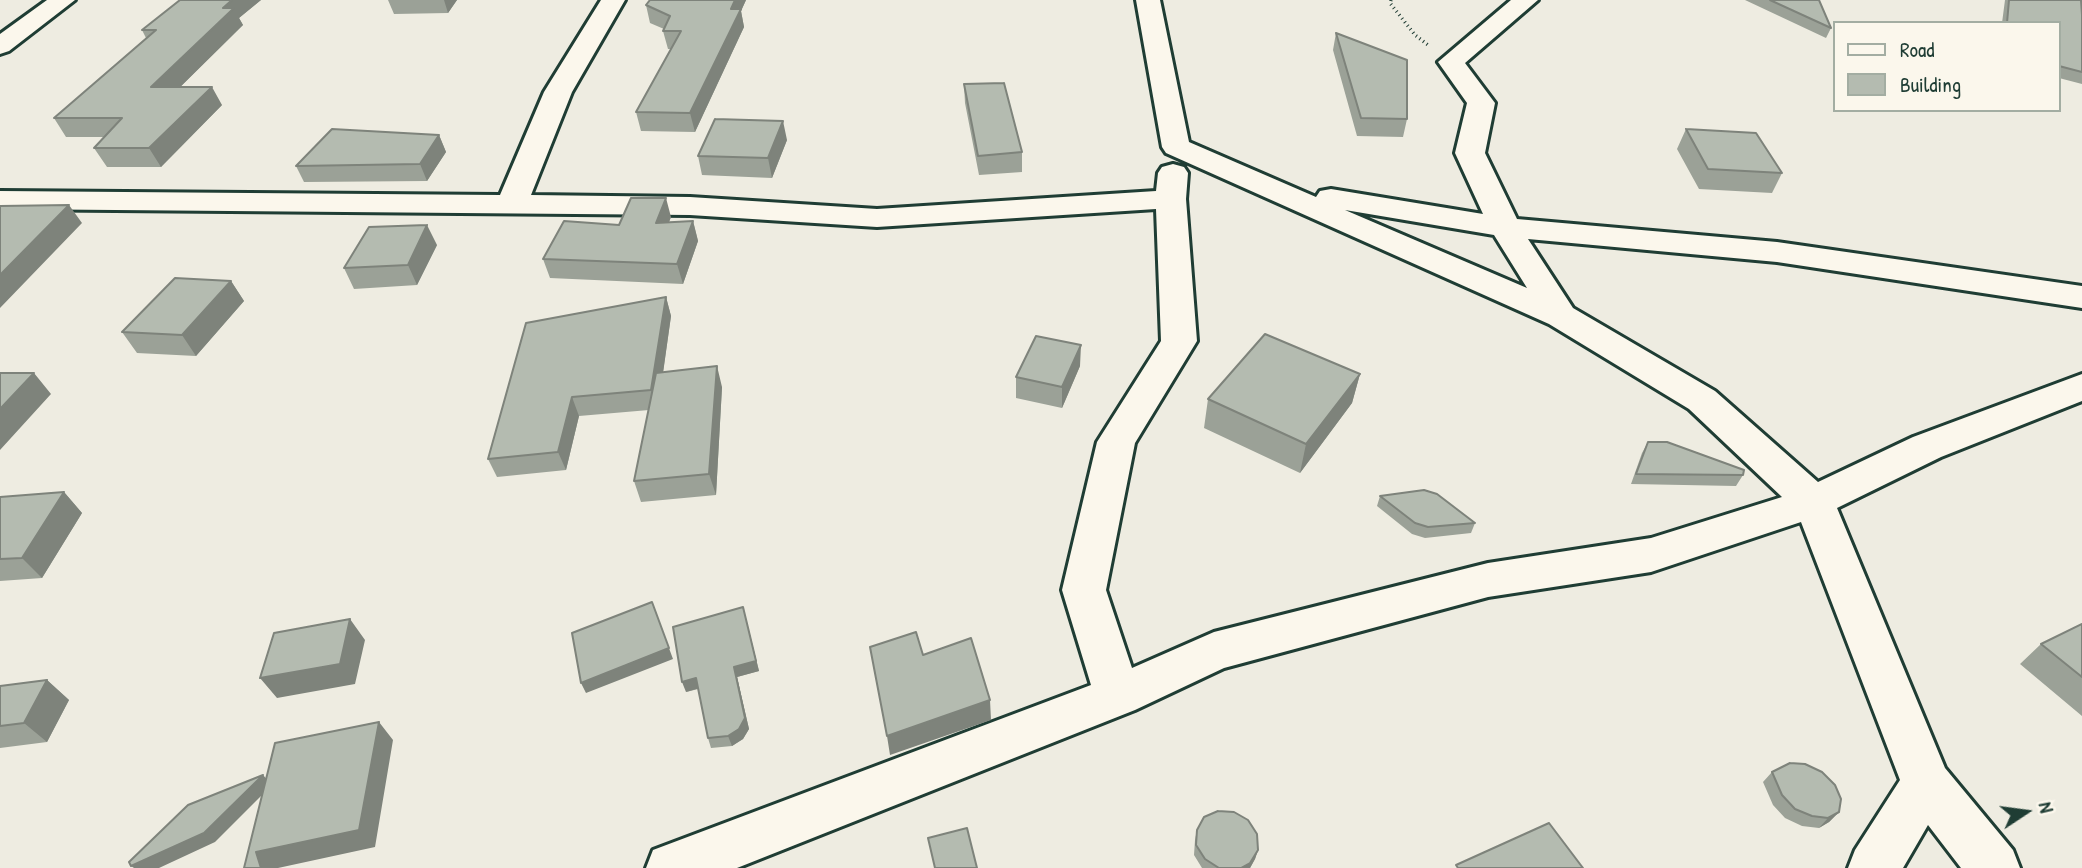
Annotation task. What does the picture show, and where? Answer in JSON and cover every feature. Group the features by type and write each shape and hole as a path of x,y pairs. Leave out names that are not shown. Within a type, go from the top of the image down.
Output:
{"street":[{"path":"0,46 63,0"},
{"path":"510,206 558,92 613,0"},
{"path":"1118,696 1084,590 1116,442 1179,341 1171,199 1176,147 1147,0"},
{"path":"1526,0 1451,62 1481,103 1470,153 1505,227 1561,316"},
{"path":"1176,147 1561,316 1702,400 1814,502 1926,783 1994,868"},
{"path":"1273,188 1505,227 1777,252 2082,297"},
{"path":"0,200 690,206 877,218 1171,199"},
{"path":"672,868 1118,696 1214,651 1488,580 1651,555 1814,502 1927,447 2082,387"},
{"path":"1874,868 1926,783"}],"path":[{"path":"1391,0 1390,4 1415,35 1451,62"}],"building":[{"path":"180,0 232,0 223,8 234,8 151,87 212,87 149,148 94,148 122,118 54,118 156,30 142,30"},
{"path":"650,0 735,0 731,9 741,9 690,113 636,112 681,31 663,31 670,16 646,5"},
{"path":"1770,0 1819,0 1831,28"},
{"path":"2009,0 2081,0 2082,72 2061,67 2061,21 2007,21"},
{"path":"1336,33 1407,60 1407,119 1361,118"},
{"path":"1004,83 1022,152 978,156 964,84"},
{"path":"715,119 783,121 768,158 698,156"},
{"path":"332,129 439,135 420,164 296,166"},
{"path":"1686,129 1756,133 1782,173 1708,169"},
{"path":"631,198 666,198 656,223 693,221 677,264 543,259 564,221 619,225"},
{"path":"69,205 0,275 0,206"},
{"path":"427,225 408,265 344,268 369,227"},
{"path":"175,278 231,281 182,335 122,332"},
{"path":"666,297 651,390 572,397 558,452 488,459 526,323"},
{"path":"1265,334 1360,374 1306,444 1208,399"},
{"path":"1036,336 1081,345 1062,387 1016,377"},
{"path":"717,366 709,474 634,481 656,373"},
{"path":"0,373 34,373 0,409"},
{"path":"1648,442 1667,442 1744,470 1743,475 1636,474"},
{"path":"1424,490 1437,494 1475,523 1428,527 1415,523 1380,496"},
{"path":"64,492 22,558 0,559 0,497"},
{"path":"652,602 669,648 581,683 572,633"},
{"path":"743,607 756,661 734,667 745,718 739,729 728,736 708,738 696,678 682,682 673,627"},
{"path":"350,619 340,664 260,678 274,633"},
{"path":"2082,624 2082,677 2041,644"},
{"path":"916,632 923,655 971,638 990,700 887,736 870,647"},
{"path":"47,680 24,723 0,726 0,686"},
{"path":"379,722 359,830 256,852 261,868 244,868 275,743"},
{"path":"1790,763 1805,764 1822,772 1835,785 1841,799 1839,812 1828,818 1812,816 1795,809 1782,795 1772,772"},
{"path":"263,775 204,833 131,866 129,862 188,805"},
{"path":"1218,811 1234,812 1248,820 1257,834 1258,850 1250,863 1241,868 1219,868 1205,859 1196,845 1197,830 1204,817"},
{"path":"1549,823 1583,868 1458,868 1456,865"},
{"path":"967,828 977,868 935,868 928,838"}]}
